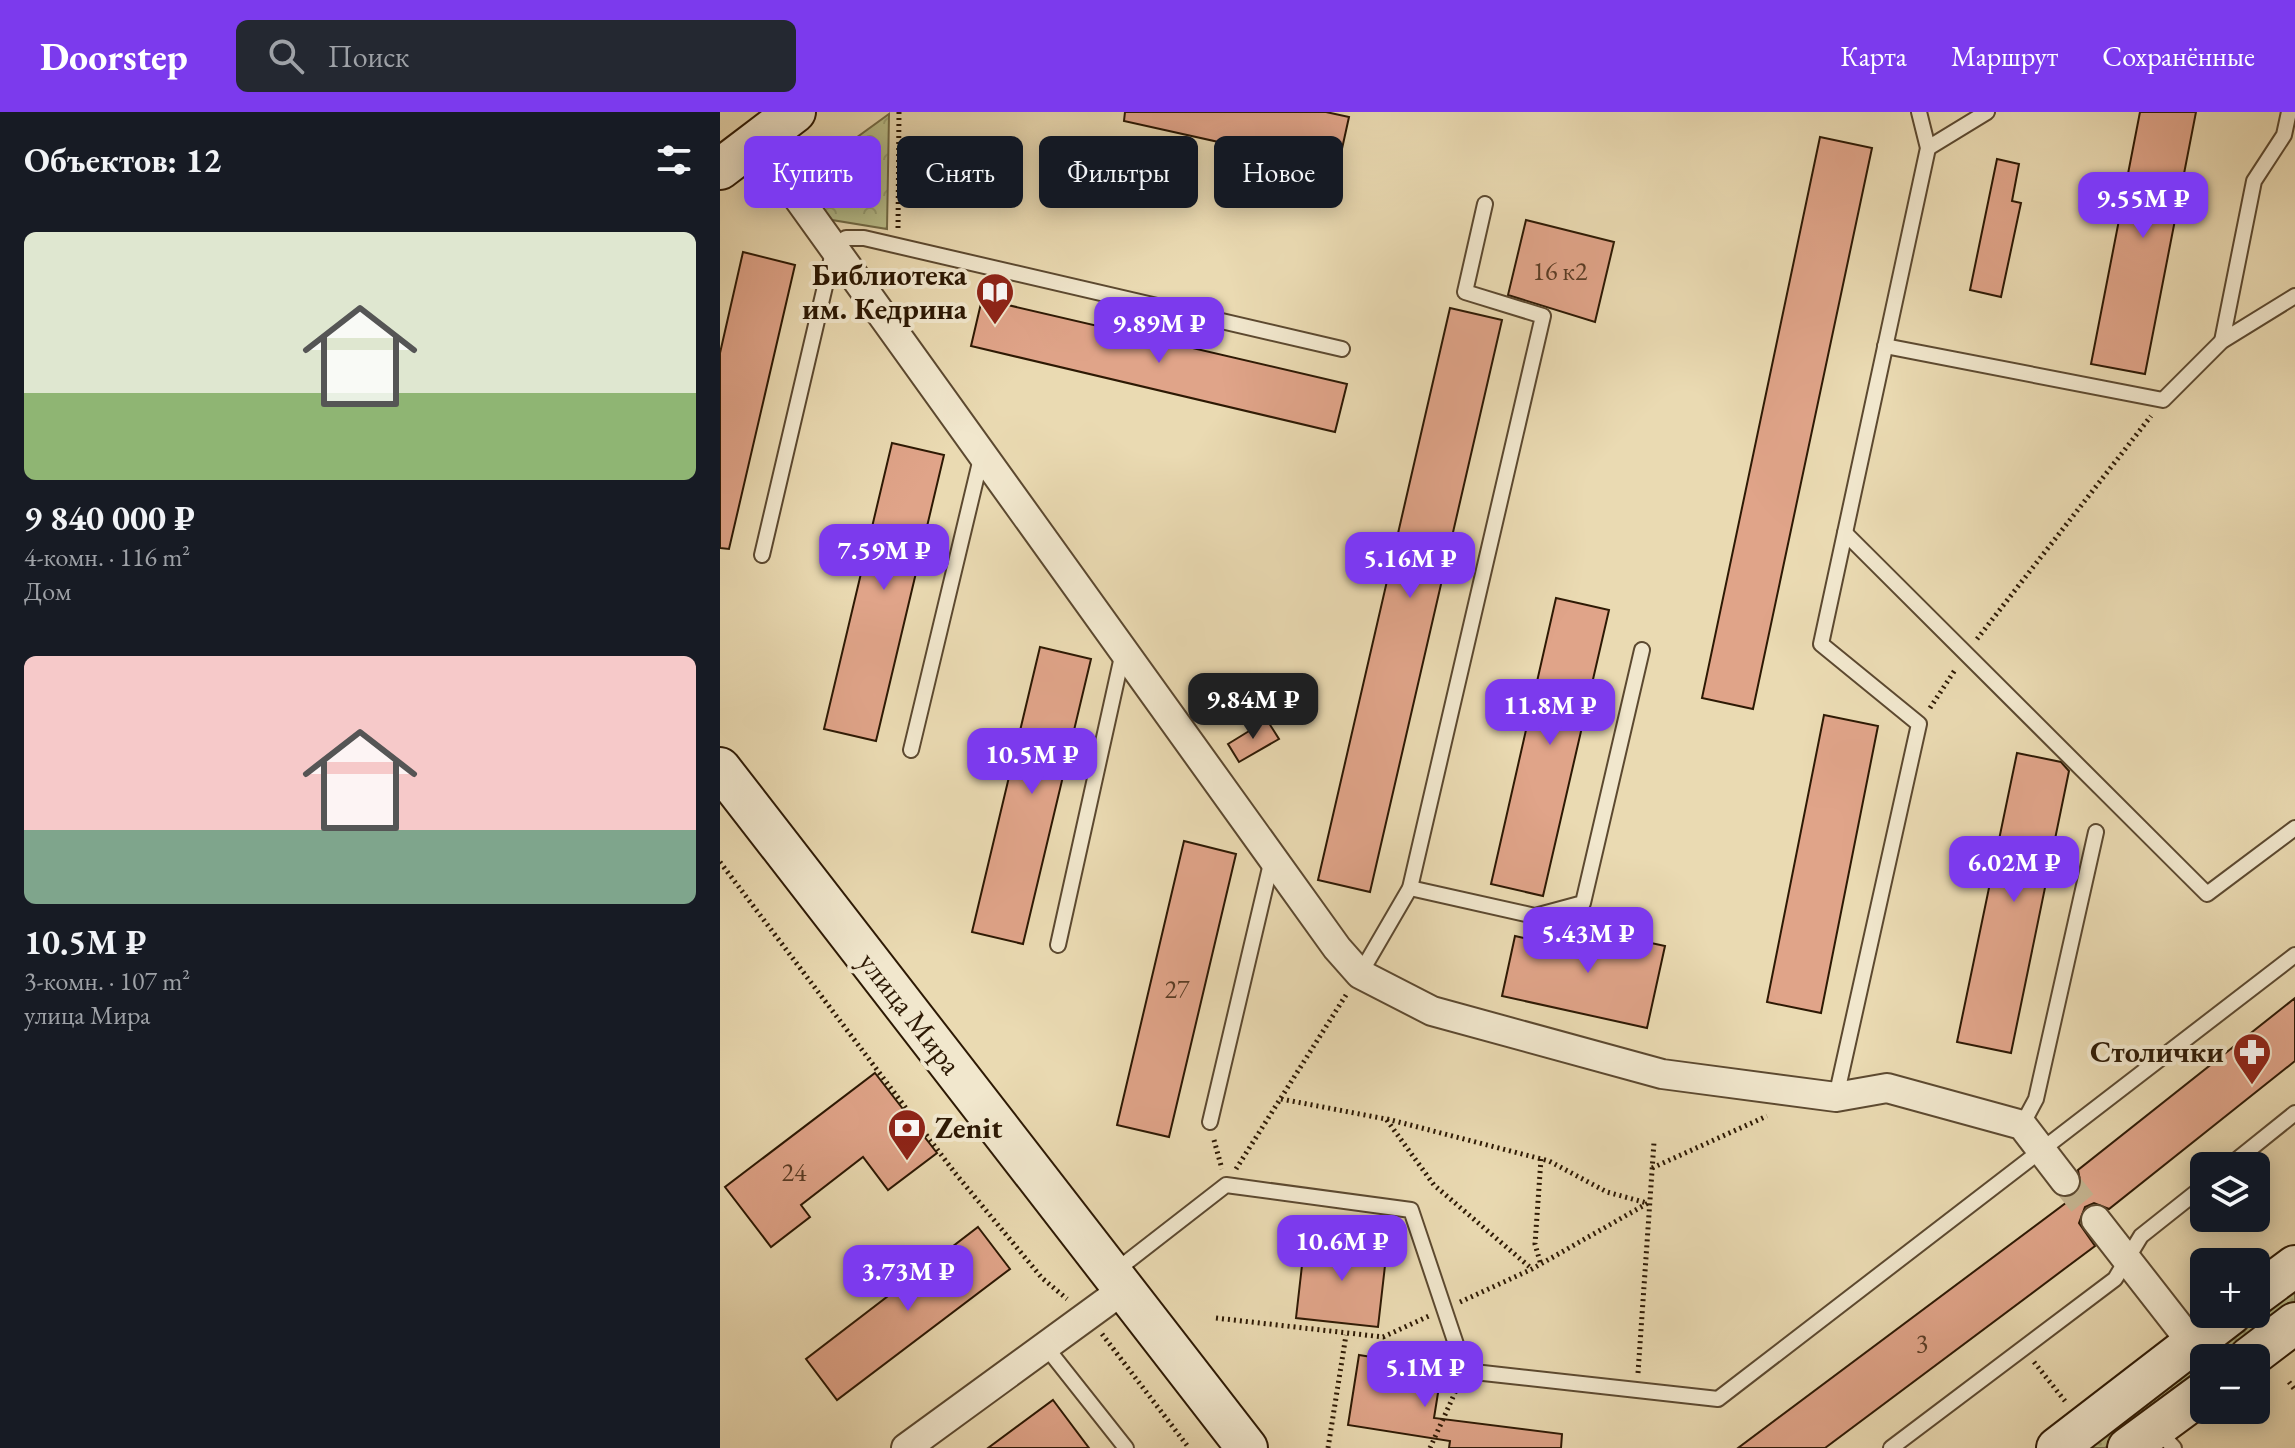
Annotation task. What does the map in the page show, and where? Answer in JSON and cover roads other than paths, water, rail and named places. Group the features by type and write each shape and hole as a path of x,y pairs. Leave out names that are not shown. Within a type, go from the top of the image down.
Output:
{"main road":[{"path":"732,154 795,112"},
{"name":"улица Мира","path":"720,768 1247,1448"},
{"path":"2270,1285 2295,1266"},
{"path":"2267,1344 2295,1323"},
{"path":"2057,1448 2212,1328"},
{"path":"2153,1441 2190,1405"}],"street":[{"path":"732,154 834,248 1273,859 1360,974 1432,1011 1662,1074 1826,1096 1887,1088 2022,1125 2065,1181"},
{"path":"2096,1220 2192,1343"},
{"path":"906,1448 1088,1316 1118,1281"}],"lane":[{"path":"1826,1096 1919,724 1821,644 1928,148 1919,112"},
{"path":"1928,148 1987,112"},
{"path":"2222,341 2254,181 2284,135 2289,112"},
{"path":"1360,974 1410,888 1543,316 1465,292 1485,204"},
{"path":"762,555 834,248 846,238 898,245 1342,349"},
{"path":"1885,346 2163,400 2222,341 2295,296"},
{"path":"911,750 982,454"},
{"path":"1845,533 2207,894 2295,828"},
{"path":"1410,888 1535,916 1583,903 1642,650"},
{"path":"1058,945 1124,651"},
{"path":"2022,1125 2036,1099 2096,832"},
{"path":"1210,1122 1273,859"},
{"path":"1118,1281 1226,1185 1411,1210 1465,1371 1718,1399 2295,955"},
{"path":"2246,1152 2295,1113"},
{"path":"1891,1448 2115,1279 2141,1236 2190,1197"},
{"path":"1046,1347 1126,1448"}],"tunnel":[{"path":"2065,1181 2096,1220"}],"place":[{"name":"Библиотека им. Кедрина","path":"995,326"},
{"name":"Столички","path":"2252,1086"},
{"name":"Zenit","path":"907,1162"}]}
